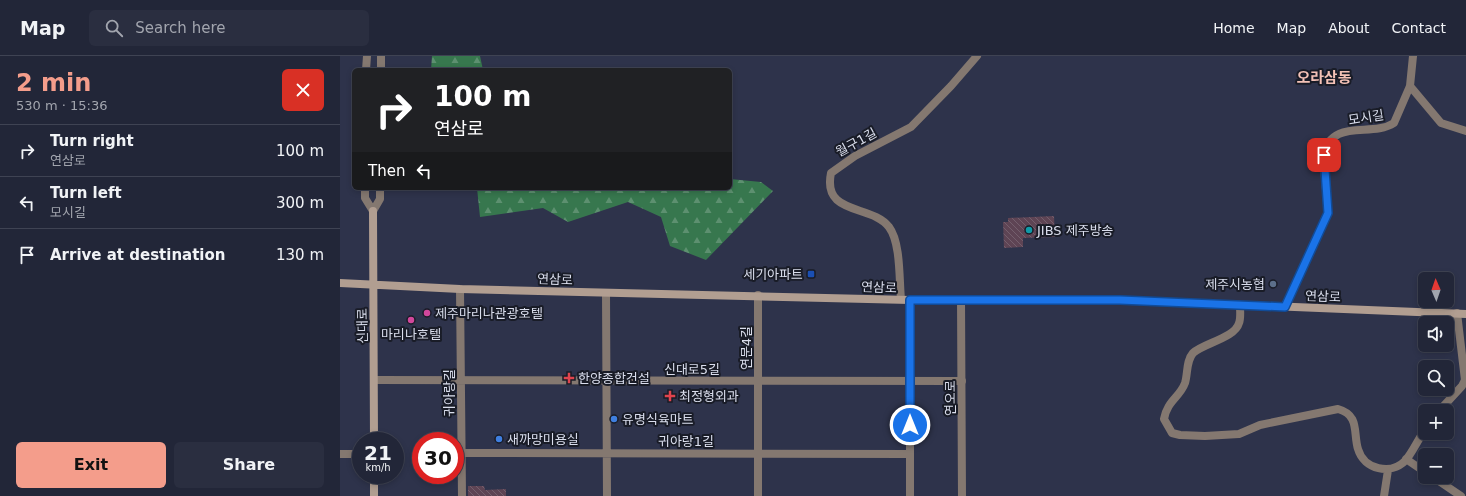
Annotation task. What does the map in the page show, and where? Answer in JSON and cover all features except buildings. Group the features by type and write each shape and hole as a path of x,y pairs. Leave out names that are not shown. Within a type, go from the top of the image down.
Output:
{"main road":[{"name":"신대로","path":"373,211 374,432"},
{"name":"연삼로","path":"340,283 374,283 460,289 758,295 910,300 1120,300 1466,314"},
{"path":"374,484 374,496"}],"street":[{"path":"366,68 367,56"},
{"path":"381,56 381,68"},
{"name":"월구1길","path":"901,299 898,255 890,228 884,222 838,202 831,189 829,180 831,173 855,156 911,127 951,86 977,56"},
{"name":"모시길","path":"1285,307 1328,213 1324,162 1325,147 1330,140 1345,132 1361,129 1379,129 1388,127 1394,123 1410,86 1413,56"},
{"path":"1410,86 1441,123 1466,131"},
{"name":"신대로","path":"365,190 365,198 373,211 380,199 380,190"},
{"name":"귀아랑길","path":"460,289 462,432"},
{"path":"606,293 607,496"},
{"name":"연문4길","path":"758,295 758,496"},
{"name":"연오로","path":"961,299 962,496"},
{"path":"910,300 910,496"},
{"path":"1240,305 1239,324 1234,331 1203,347 1193,354 1189,360 1182,390 1166,410 1164,419 1172,433 1180,435 1205,436 1239,434 1260,424 1291,420 1327,410 1338,409 1345,411 1351,418 1356,428 1358,449 1362,457 1370,464 1388,470 1398,466 1406,459 1418,440"},
{"path":"1445,404 1462,386 1465,380 1457,313"},
{"name":"신대로5길","path":"375,380 962,381"},
{"name":"귀아랑1길","path":"464,453 910,454"},
{"path":"340,454 352,454"},
{"path":"1406,459 1418,467"},
{"path":"1384,496 1388,470"},
{"name":"귀아랑길","path":"462,484 462,496"},
{"path":"1443,484 1461,496"}],"green space":[{"path":"432,56 480,56 483,68 431,68"},
{"path":"732,179 761,182 773,191 706,260 670,246 661,217 628,202 568,222 543,208 480,217 477,190 732,190"}],"place":[{"name":"JIBS 제주방송","path":"1029,230"},
{"name":"세기아파트","path":"811,274"},
{"name":"제주시농협","path":"1273,284"},
{"name":"제주마리나관광호텔","path":"427,313"},
{"name":"마리나호텔","path":"411,320"},
{"name":"한양종합건설","path":"569,378"},
{"name":"최정형외과","path":"670,396"},
{"name":"유명식육마트","path":"614,419"},
{"name":"새까망미용실","path":"499,439"}],"district":[{"name":"오라삼동","path":"1324,78"}],"route":[{"path":"910,425 910,300 1120,300 1285,307 1307,256 1328,213 1324,155"}]}
